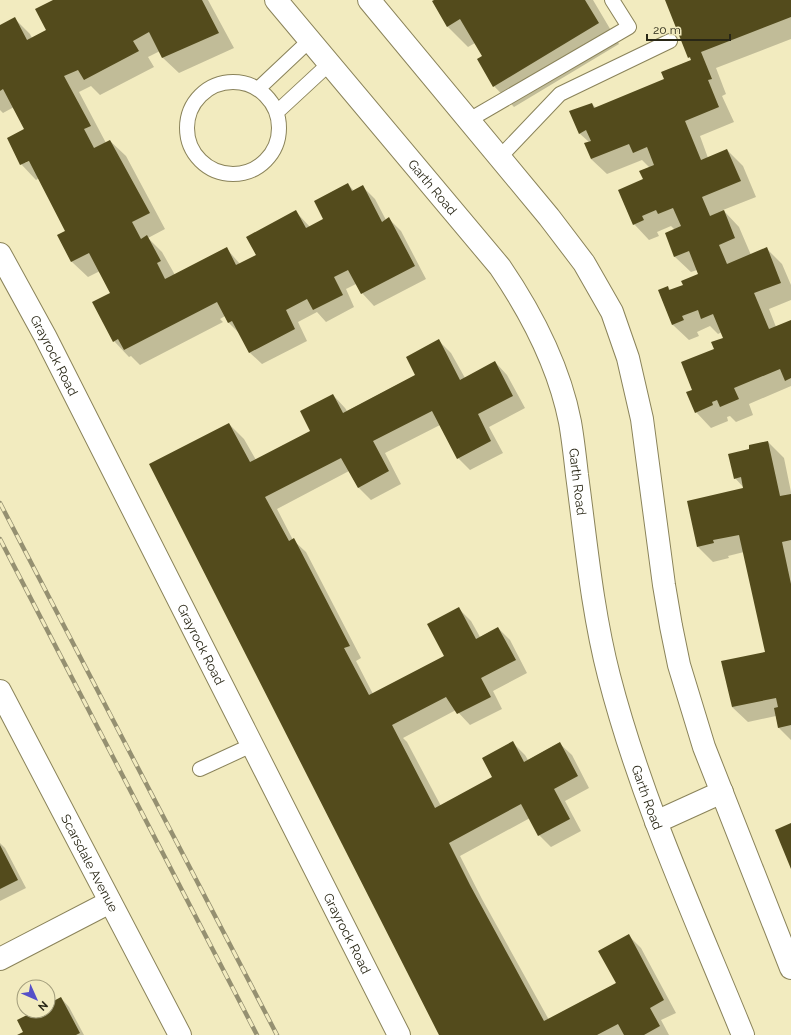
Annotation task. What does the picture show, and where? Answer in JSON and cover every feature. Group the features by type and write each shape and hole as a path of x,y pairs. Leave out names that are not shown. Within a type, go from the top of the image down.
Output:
{"street":[{"name":"Garth Road","path":"276,0 500,267 527,309 541,336 553,364 570,422 598,627 608,673 627,742 656,822 743,1035"},
{"path":"369,0 549,217 584,264 612,312 628,358 642,419 664,585 679,665 704,747 791,968"},
{"name":"Grayrock Road","path":"0,254 45,336 399,1035"},
{"name":"Scarsdale Avenue","path":"0,691 180,1035"},
{"path":"656,822 722,792"},
{"path":"0,959 110,902"}],"lane":[{"path":"469,120 629,27 612,0"},
{"path":"258,89 310,40"},
{"path":"500,157 560,94 670,41"},
{"path":"277,112 330,63"},
{"path":"225,82 243,83 258,89 269,98 277,112 279,126 278,140 266,160 259,166 244,173 230,174 214,170 202,162 190,144 187,126 188,118 194,103 204,92 225,82"},
{"path":"200,769 252,745"}],"building":[{"path":"53,0 202,0 219,33 162,58 149,32 133,41 139,51 84,80 78,70 64,76 91,126 84,129 94,148 110,140 150,213 132,222 141,239 147,235 161,261 157,263 165,279 227,247 236,265 256,255 246,237 296,210 306,228 308,227 323,219 314,201 348,183 352,191 363,185 382,222 389,217 415,266 361,294 348,270 334,277 343,295 313,310 307,299 286,310 295,329 249,353 232,321 228,323 217,302 124,350 118,339 113,342 92,302 110,293 89,253 71,262 57,235 65,231 29,161 20,165 7,138 24,129 3,89 0,91 0,25 15,17 27,40 46,30 35,9"},
{"path":"585,0 599,23 493,87 477,59 482,56 460,19 447,27 432,1"},
{"path":"665,0 791,0 791,17 701,52 712,79 708,80 719,107 685,121 701,160 727,149 741,181 702,197 710,216 724,210 735,238 719,245 727,264 767,247 781,283 754,293 769,329 791,320 791,378 785,381 780,369 734,388 739,399 720,407 717,400 712,402 713,405 695,413 686,392 692,390 681,362 714,349 711,342 723,338 713,314 701,319 698,310 682,316 684,320 672,325 658,290 668,286 669,290 683,285 681,281 698,274 689,251 674,257 665,233 681,226 673,208 658,214 656,210 642,216 644,220 633,225 618,190 643,179 639,171 654,165 647,147 633,153 629,144 591,159 584,143 591,141 586,130 579,134 569,111 592,103 594,108 664,79 661,72 691,60 690,57 688,58"},
{"path":"439,339 460,380 495,361 513,396 478,414 491,441 457,459 432,411 373,441 389,471 358,488 341,458 265,497 289,541 294,538 350,646 344,648 369,695 444,656 427,624 459,607 476,639 498,627 516,660 481,678 491,697 457,714 446,697 392,725 435,808 492,777 482,758 513,741 524,762 560,742 578,776 554,789 570,819 538,836 521,804 449,843 470,885 544,1021 616,983 598,951 629,934 664,1000 650,1008 660,1026 644,1035 624,1035 618,1024 597,1035 439,1035 149,464 229,423 250,462 310,431 300,411 333,394 343,413 415,375 406,357"},
{"path":"768,441 780,496 791,494 791,540 782,542 791,584 791,725 778,728 774,708 778,707 776,698 732,707 721,661 765,652 739,535 713,540 714,543 697,547 687,501 743,488 741,477 734,479 728,454 749,449 749,445"},
{"path":"791,823 791,869 775,830"},
{"path":"0,845 18,880 0,889"},
{"path":"61,997 80,1033 76,1035 17,1035 23,1032 17,1020 19,1019 56,1019 56,1000"}],"railway":[{"path":"0,503 277,1035"},
{"path":"0,539 257,1035"}]}
